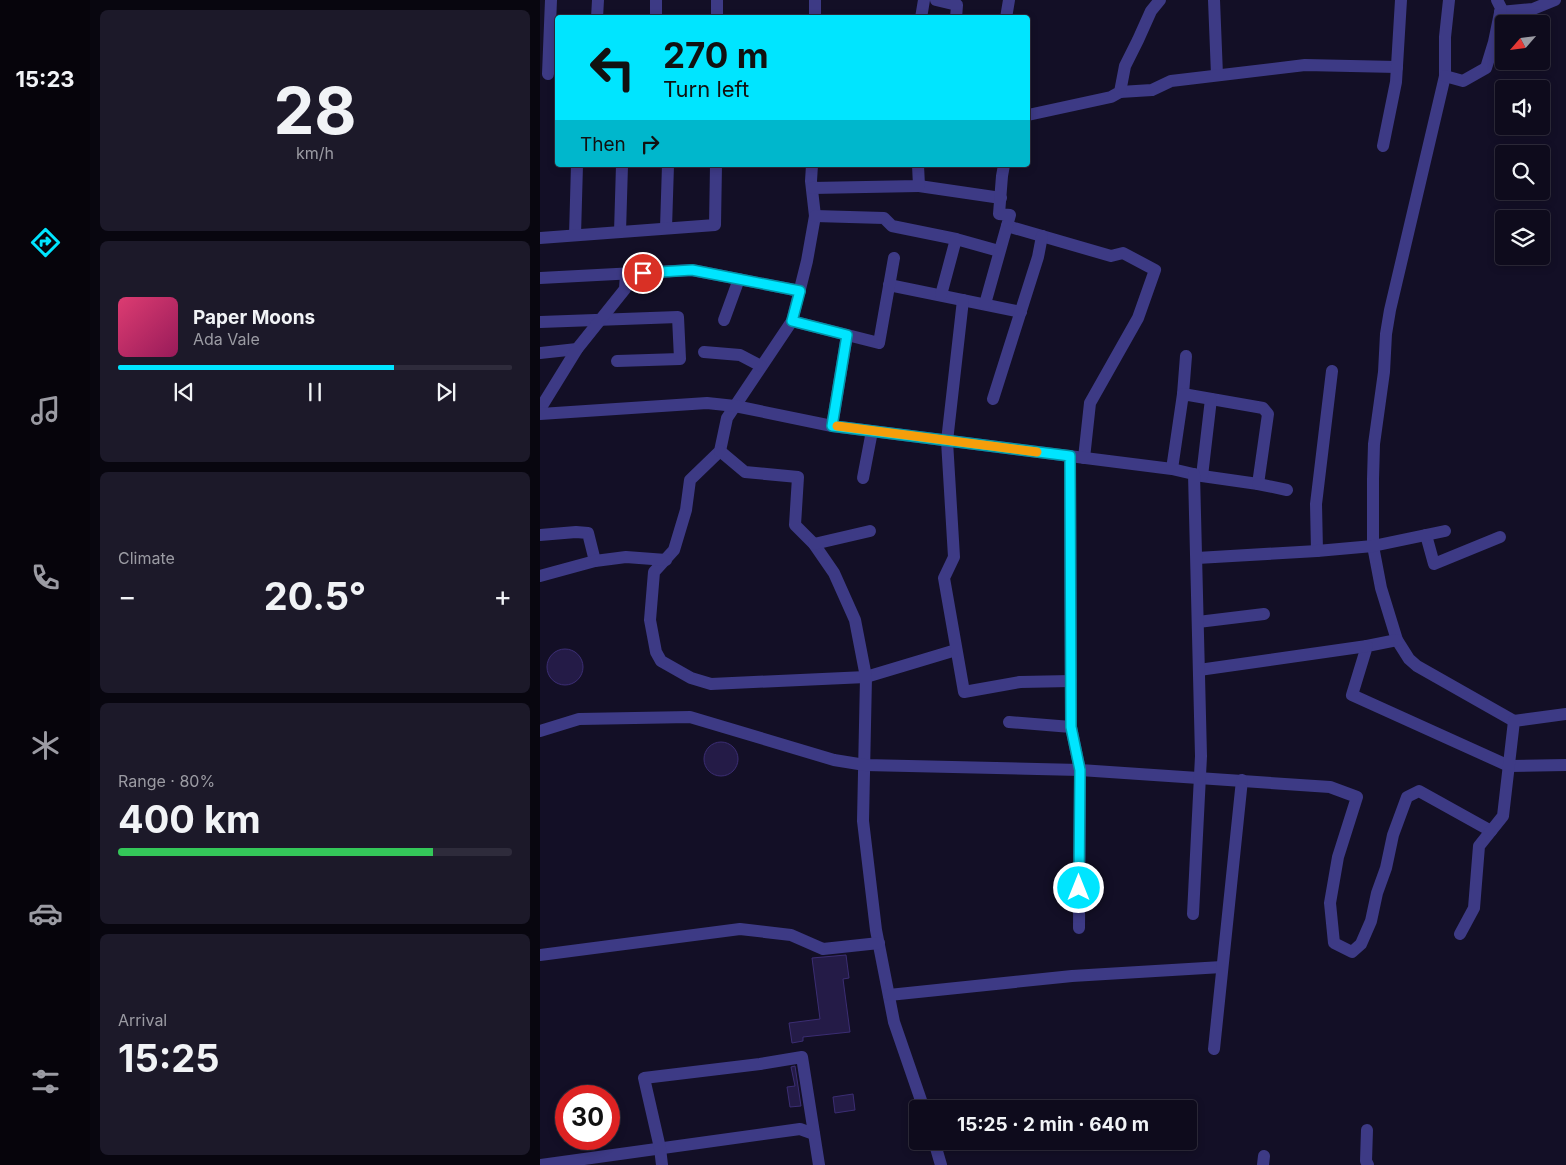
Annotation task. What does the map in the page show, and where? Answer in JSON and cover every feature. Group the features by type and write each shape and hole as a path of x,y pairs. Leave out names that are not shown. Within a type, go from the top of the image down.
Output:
{"street":[{"path":"548,74 551,0"},
{"path":"597,15 598,0"},
{"path":"656,0 656,15"},
{"path":"717,0 717,15"},
{"path":"815,0 815,15"},
{"path":"922,15 924,0"},
{"path":"936,0 957,5 956,15"},
{"path":"1006,15 1009,0"},
{"path":"1120,92 1125,66 1148,5 1160,0"},
{"path":"1214,0 1217,75"},
{"path":"1383,146 1396,82 1401,0"},
{"path":"1449,0 1445,37 1444,76 1386,334 1384,372 1374,444 1373,546 1381,588 1397,640 1417,666 1514,721 1566,714"},
{"path":"1444,76 1463,81 1486,68 1494,42 1499,6 1533,9 1552,3 1555,0"},
{"path":"1030,114 1111,97 1120,92 1152,90 1171,81 1217,75 1305,65 1397,67"},
{"path":"575,235 577,167"},
{"path":"620,232 622,167"},
{"path":"666,228 668,167"},
{"path":"540,238 715,224 716,167"},
{"path":"812,167 815,216 807,261 792,321 727,418 720,451 690,480 686,510 674,550 654,572 650,620 656,652 662,661 690,678 711,684 866,677 956,650"},
{"path":"918,167 920,186"},
{"path":"985,304 1010,215 999,214 1004,167"},
{"path":"812,188 920,186 1001,198"},
{"path":"815,216 884,218 892,226 956,239 999,251"},
{"path":"1007,226 1111,256 1123,254 1155,270 1138,318 1090,403 1084,458"},
{"path":"994,399 1038,257 1042,236"},
{"path":"941,295 956,239"},
{"path":"792,321 879,343 894,258"},
{"path":"540,278 692,270 800,291"},
{"path":"540,409 576,350 625,289 626,274"},
{"path":"724,320 739,279"},
{"path":"889,285 1021,312"},
{"path":"963,300 947,440 954,557 944,578 964,692 1020,682 1071,681"},
{"path":"540,322 678,317 680,359 617,362"},
{"path":"832,426 847,335"},
{"path":"540,353 576,350"},
{"path":"704,352 740,356 761,366"},
{"path":"1172,469 1186,356"},
{"path":"1317,551 1316,504 1332,370"},
{"path":"1182,394 1266,410 1268,414 1258,484"},
{"path":"1193,914 1201,756 1197,558 1198,475 1211,399"},
{"path":"540,414 707,403 735,406 832,426 1172,469 1287,490"},
{"path":"863,478 872,431"},
{"path":"720,451 745,472 798,477 795,525 814,544 834,573 855,620 866,677 863,821 879,943 894,1022 921,1100"},
{"path":"1070,456 1071,727 1080,770 1079,928"},
{"path":"814,544 870,531"},
{"path":"1197,558 1373,546 1445,531"},
{"path":"540,535 576,532 588,534 595,561"},
{"path":"1426,535 1434,564 1500,537"},
{"path":"540,576 595,561 626,557 666,560"},
{"path":"1198,622 1264,614"},
{"path":"1199,670 1397,640"},
{"path":"1367,646 1352,695 1509,766 1566,765"},
{"path":"540,731 579,719 690,717 834,760 865,765 1080,770 1330,787 1357,797 1338,857 1330,903 1334,943 1352,952 1362,944 1386,868 1394,835 1408,797 1419,791 1491,831"},
{"path":"1460,934 1474,908 1479,846 1503,816 1514,721"},
{"path":"1009,722 1071,727"},
{"path":"1214,1049 1242,780"},
{"path":"540,955 740,929 791,935 823,949 879,943"},
{"path":"889,995 1072,976 1222,967"},
{"path":"662,1165 644,1078 802,1057 819,1165"},
{"path":"541,1165 612,1160 660,1148 800,1129 814,1134"},
{"path":"1367,1130 1366,1161 1368,1165"},
{"path":"937,1150 941,1165"}],"building":[{"path":"565,649 578,654 583,667 578,680 565,685 552,680 547,667 552,654"},
{"path":"721,742 733,747 738,759 733,771 721,776 709,771 704,759 709,747"},
{"path":"846,955 849,978 843,979 850,1032 803,1037 803,1041 792,1043 789,1023 820,1019 812,958"},
{"path":"795,1066 801,1106 790,1107 787,1087 795,1086 791,1067"},
{"path":"853,1094 855,1110 835,1113 833,1097"}],"slow traffic":[{"path":"837,426 1037,452"}],"route":[{"path":"643,273 692,270 800,291 792,321 847,335 832,426 1070,456 1071,727 1080,770 1079,888"}]}
